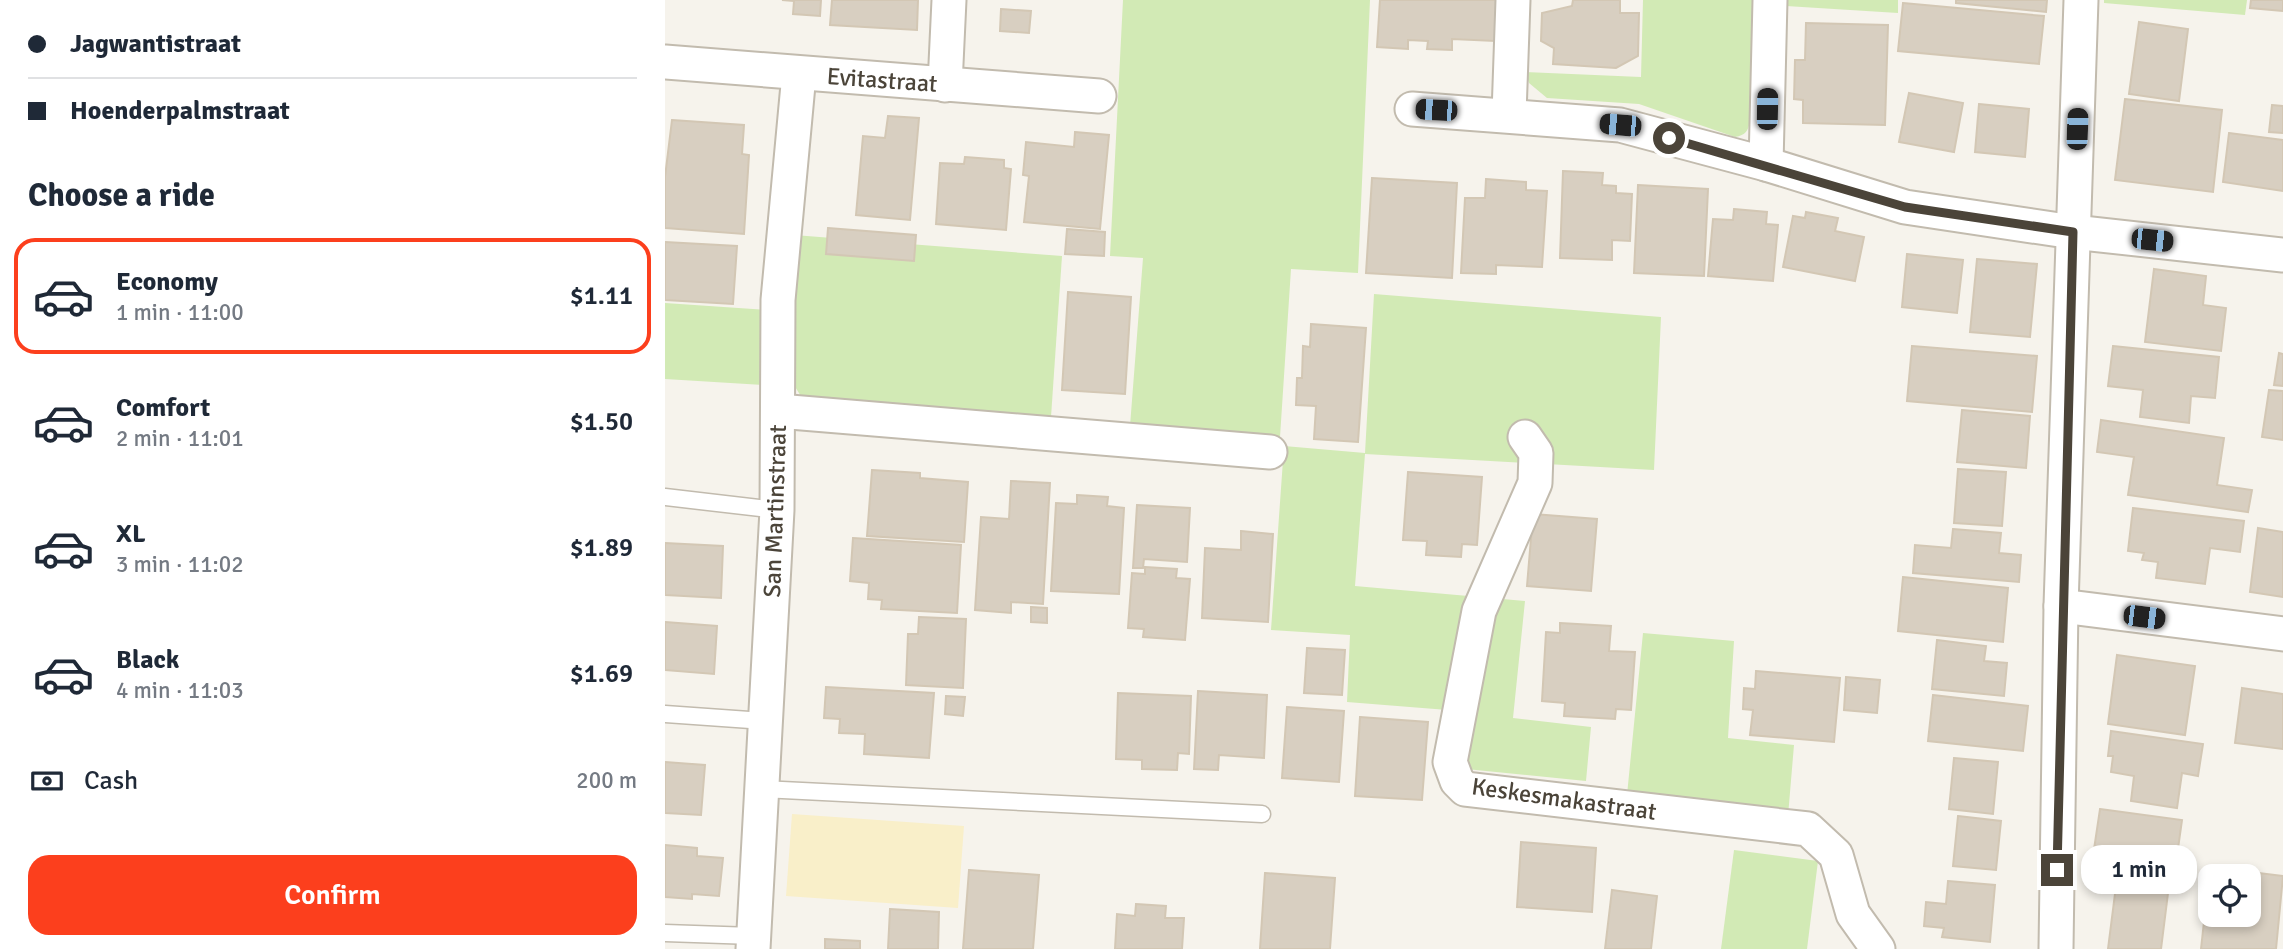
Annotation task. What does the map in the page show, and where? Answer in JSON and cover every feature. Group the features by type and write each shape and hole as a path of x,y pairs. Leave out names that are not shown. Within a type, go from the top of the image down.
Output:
{"street":[{"path":"945,85 949,0"},
{"path":"1509,114 1513,0"},
{"path":"1766,164 1770,0"},
{"path":"2056,949 2061,606 2081,0"},
{"name":"Evitastraat","path":"665,62 1099,96"},
{"name":"San Martinstraat","path":"753,943 777,510 778,300 799,74"},
{"path":"1412,109 1509,114 1620,125 1766,164 1905,207 2073,232 2283,255"},
{"path":"778,411 1270,452"},
{"name":"Keskesmakastraat","path":"1525,437 1536,453 1535,483 1479,611 1450,762 1457,781 1465,789 1808,829 1836,855 1853,915 1878,949"},
{"path":"2061,606 2283,634"}],"lane":[{"path":"665,497 777,510"},
{"path":"665,714 765,721"},
{"path":"762,789 1262,814"},
{"path":"665,933 753,943"}],"green space":[{"path":"1123,0 1370,0 1358,273 1291,269 1280,437 1130,426 1143,258 1110,256"},
{"path":"1643,0 1753,0 1750,121 1744,134 1735,137 1639,104 1547,98 1529,83 1525,72 1641,77"},
{"path":"1773,0 1898,0 1898,13 1772,5"},
{"path":"2104,0 2247,0 2245,15 2104,3"},
{"path":"794,235 1062,256 1051,417 804,401 792,382"},
{"path":"1374,294 1661,317 1654,470 1365,454 1355,586 1525,601 1513,718 1591,727 1586,781 1456,768 1460,711 1347,702 1350,635 1271,630 1284,446 1365,453"},
{"path":"665,303 766,310 763,385 665,379"},
{"path":"1643,633 1734,641 1728,738 1794,745 1788,816 1627,795"},
{"path":"1734,850 1818,861 1807,949 1721,949"}],"sand":[{"path":"792,814 964,826 958,908 786,896"}],"building":[{"path":"782,0 821,0 820,16 793,14 794,1"},
{"path":"832,0 918,0 917,30 830,25"},
{"path":"1380,0 1498,0 1495,41 1452,39 1452,50 1427,49 1428,41 1408,40 1408,49 1377,47"},
{"path":"1573,0 1620,0 1620,13 1639,13 1638,56 1616,68 1553,64 1554,48 1541,41 1542,13 1572,6"},
{"path":"1956,0 2047,0 2046,12 1956,3"},
{"path":"2251,0 2283,0 2283,11 2250,8"},
{"path":"1903,3 2044,16 2039,64 1898,51"},
{"path":"1001,9 1031,11 1029,33 1000,31"},
{"path":"2139,22 2188,29 2179,101 2129,94"},
{"path":"1806,23 1888,25 1885,125 1803,123 1803,100 1794,99 1795,60 1805,60"},
{"path":"1909,93 1963,103 1954,152 1899,142"},
{"path":"2125,99 2222,110 2213,192 2115,180"},
{"path":"1979,104 2029,109 2025,157 1975,152"},
{"path":"2272,105 2283,106 2283,133 2269,132"},
{"path":"888,116 919,118 910,220 856,215 863,136 885,138"},
{"path":"672,120 744,125 742,154 749,155 744,234 665,228 665,177"},
{"path":"1075,132 1109,135 1100,229 1024,222 1029,176 1023,175 1026,142 1074,147"},
{"path":"2229,133 2283,140 2283,191 2223,182"},
{"path":"965,157 1004,160 1004,168 1011,169 1006,230 936,224 940,163 964,164"},
{"path":"1563,171 1603,173 1602,185 1616,186 1616,193 1632,194 1630,241 1612,240 1612,260 1560,258"},
{"path":"1372,178 1457,183 1452,278 1366,273"},
{"path":"1486,179 1526,182 1526,190 1547,191 1542,267 1496,265 1496,274 1461,273 1465,198 1485,198"},
{"path":"1638,185 1708,189 1704,276 1634,273"},
{"path":"1734,209 1767,212 1766,224 1778,225 1773,281 1708,276 1713,219 1733,220"},
{"path":"1806,212 1838,218 1835,231 1864,237 1855,281 1783,267 1793,216 1805,218"},
{"path":"828,228 916,235 914,261 826,254"},
{"path":"1067,229 1105,232 1104,256 1065,254"},
{"path":"665,242 737,246 733,304 665,300"},
{"path":"1907,254 1963,260 1957,313 1902,307"},
{"path":"1977,259 2037,264 2030,337 1970,332"},
{"path":"2154,269 2206,276 2203,305 2226,308 2221,351 2145,342"},
{"path":"1068,292 1131,297 1125,394 1062,390"},
{"path":"1311,324 1366,328 1358,442 1314,439 1316,406 1296,405 1297,378 1302,378 1303,346 1310,347"},
{"path":"1912,346 2037,356 2032,412 1907,401"},
{"path":"2113,346 2219,357 2215,398 2191,396 2189,423 2140,417 2143,390 2108,386"},
{"path":"2279,353 2283,354 2283,386 2274,385"},
{"path":"2269,390 2283,391 2283,440 2262,437"},
{"path":"1962,410 2030,416 2026,468 1957,462"},
{"path":"2101,420 2224,438 2217,485 2252,490 2248,512 2128,495 2134,457 2097,452"},
{"path":"1958,469 2006,472 2002,526 1954,523"},
{"path":"872,470 920,473 920,478 968,482 964,542 867,536"},
{"path":"1408,472 1482,477 1477,545 1462,544 1461,557 1426,555 1427,541 1403,540"},
{"path":"1011,481 1050,483 1043,604 1011,602 1011,613 975,610 981,517 1009,519"},
{"path":"1077,495 1108,497 1107,506 1124,508 1119,594 1051,591 1056,503 1077,504"},
{"path":"1137,505 1190,508 1187,562 1144,559 1143,568 1133,568"},
{"path":"2133,508 2244,521 2240,552 2210,548 2205,584 2156,578 2158,562 2142,560 2144,553 2128,551"},
{"path":"1533,514 1597,519 1591,591 1527,586"},
{"path":"2258,528 2283,532 2283,597 2250,592"},
{"path":"1953,529 2001,533 1999,553 2021,555 2019,582 1913,573 1915,545 1951,548"},
{"path":"1241,531 1273,534 1268,622 1202,618 1205,548 1241,550"},
{"path":"853,538 961,545 957,613 881,609 882,600 868,599 869,583 850,581"},
{"path":"665,543 723,546 721,598 665,595"},
{"path":"1145,567 1177,569 1176,578 1190,579 1185,640 1143,637 1144,629 1128,628 1132,573 1145,574"},
{"path":"1903,577 2008,588 2003,642 1898,631"},
{"path":"1031,607 1047,608 1047,623 1031,622"},
{"path":"919,617 966,619 963,688 906,685 908,634 918,634"},
{"path":"665,622 717,626 714,674 665,670"},
{"path":"1560,623 1611,626 1609,651 1635,652 1631,710 1616,709 1615,719 1564,716 1565,703 1542,701 1546,632 1560,633"},
{"path":"1937,640 1986,646 1984,661 2007,663 2004,696 1932,689"},
{"path":"1307,648 1345,650 1342,695 1304,693"},
{"path":"2117,655 2195,666 2185,735 2108,724"},
{"path":"1756,671 1840,678 1834,742 1750,735 1753,710 1743,709 1744,688 1755,689"},
{"path":"1846,677 1880,680 1877,713 1844,710"},
{"path":"826,687 934,693 929,758 864,754 865,734 839,733 840,719 824,718"},
{"path":"2242,688 2283,694 2283,749 2235,743"},
{"path":"1198,691 1267,695 1264,758 1219,755 1218,770 1194,769"},
{"path":"1118,693 1191,696 1189,754 1178,753 1177,770 1142,769 1142,760 1116,759"},
{"path":"1933,695 2028,706 2023,751 1928,741"},
{"path":"946,696 965,697 963,716 945,714"},
{"path":"1287,707 1344,711 1339,782 1282,778"},
{"path":"1360,717 1428,722 1422,800 1355,796"},
{"path":"2111,731 2203,744 2198,776 2182,773 2177,808 2131,801 2134,776 2111,772 2113,756 2108,756"},
{"path":"1954,758 1998,762 1993,814 1949,809"},
{"path":"665,762 705,765 701,815 665,813"},
{"path":"2100,809 2182,820 2176,863 2168,862 2165,886 2090,876"},
{"path":"1958,816 2001,821 1996,870 1953,866"},
{"path":"1521,842 1596,848 1592,912 1517,907"},
{"path":"665,845 697,848 697,856 723,858 719,896 692,894 692,899 665,897"},
{"path":"969,870 1039,875 1033,949 963,949"},
{"path":"1265,873 1335,878 1330,949 1260,949"},
{"path":"2261,873 2283,876 2276,949 2201,949 2203,927 2261,927"},
{"path":"1948,881 1995,885 1990,942 1942,937 1944,928 1924,926 1926,902 1946,904"},
{"path":"2116,886 2168,893 2161,949 2108,949"},
{"path":"1612,890 1657,896 1651,949 1605,949"},
{"path":"1136,904 1166,906 1165,918 1184,918 1182,949 1115,949 1117,914 1135,916"},
{"path":"890,909 939,912 938,949 888,949"},
{"path":"825,939 860,941 860,949 825,949"}],"route":[{"path":"1669,138 1766,164 1905,207 2073,232 2061,606 2057,870"}]}
